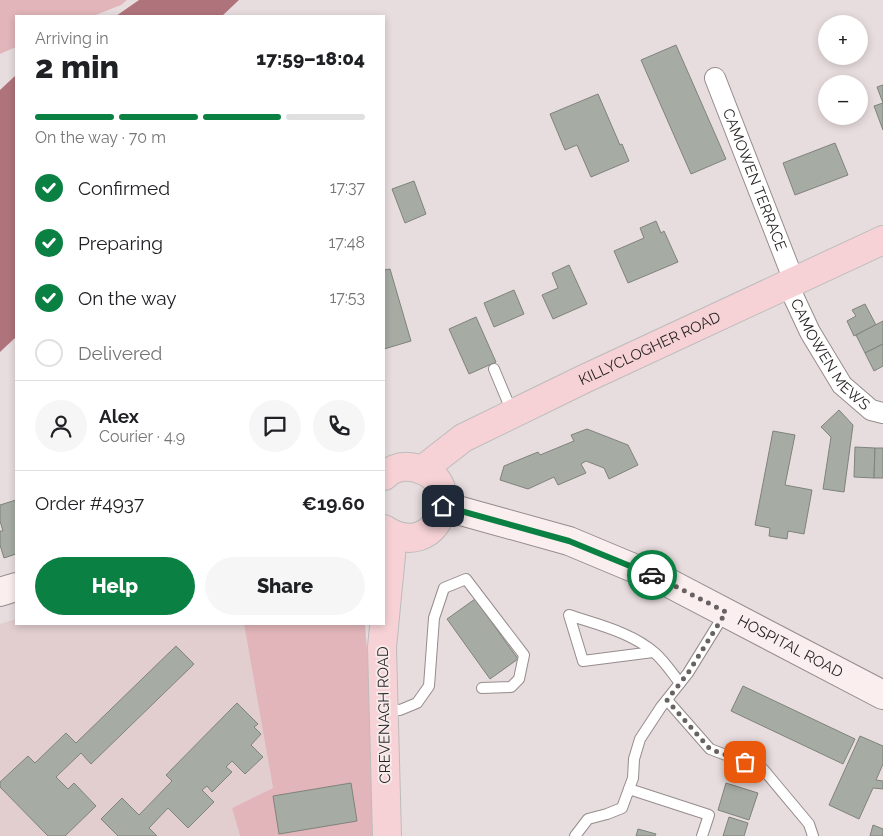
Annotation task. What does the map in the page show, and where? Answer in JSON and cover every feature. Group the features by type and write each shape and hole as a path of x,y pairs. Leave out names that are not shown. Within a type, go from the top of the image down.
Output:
{"highway":[{"name":"KILLYCLOGHER ROAD","path":"422,470 463,438 584,379 883,240"},
{"path":"385,475 400,467 408,466 422,470 434,477 443,494 440,518 433,528 421,536 408,538 388,532"},
{"name":"CREVENAGH ROAD","path":"385,590 388,532"},
{"name":"CREVENAGH ROAD","path":"383,625 386,836"}],"main road":[{"name":"HOSPITAL ROAD","path":"443,506 569,541 667,582 883,695"},
{"path":"0,592 15,587"}],"street":[{"name":"CAMOWEN TERRACE","path":"715,78 791,283"},
{"name":"CAMOWEN MEWS","path":"791,283 810,332 842,385 871,410 883,414"}],"lane":[{"path":"494,369 513,414"},
{"path":"383,710 400,710 418,703 429,686 434,618 444,588 466,579 524,655 519,679 511,687 482,688"},
{"path":"576,836 588,819 622,808 633,778 634,759 640,739 661,707 688,673 726,612"},
{"path":"653,652 583,660 569,614 627,635 653,652 663,660 680,683"},
{"path":"667,700 710,749 763,769 809,824 813,836"},
{"path":"629,789 709,816 702,836"}],"shaded area":[{"path":"0,0 127,0 121,5 96,15 15,15 15,47 0,54"},
{"path":"139,0 239,0 223,15 117,15"},
{"path":"15,76 15,338 0,352 0,90"},
{"path":"15,619 15,625 244,625 273,788 232,808 240,836 0,836 0,624"},
{"path":"244,625 365,625 371,730 372,836 240,836 232,808 273,788"}],"building":[{"path":"676,45 726,159 691,174 641,60"},
{"path":"883,85 883,103 877,87"},
{"path":"598,94 629,161 591,177 577,145 565,150 550,114"},
{"path":"883,103 883,130 874,106"},
{"path":"835,143 848,175 795,195 783,163"},
{"path":"414,181 426,214 405,223 392,189"},
{"path":"656,221 661,233 664,231 678,262 628,283 614,251 644,238 640,228"},
{"path":"569,265 587,304 553,319 542,295 558,288 552,273"},
{"path":"390,269 411,341 385,349 385,270"},
{"path":"514,290 524,314 494,327 484,303"},
{"path":"865,304 876,325 854,336 847,321 856,316 852,310"},
{"path":"476,317 496,362 469,374 449,329"},
{"path":"883,321 883,344 865,353 856,335"},
{"path":"883,344 883,366 874,371 865,353"},
{"path":"839,410 853,425 844,492 823,489 831,437 821,427"},
{"path":"587,429 628,445 638,465 609,479 604,468 586,461 581,464 586,473 558,485 554,477 528,489 500,480 504,466 538,452 540,455 574,441 571,435"},
{"path":"773,431 795,435 785,485 812,490 804,534 788,531 787,539 769,536 770,528 755,525"},
{"path":"855,447 875,448 874,478 854,477"},
{"path":"875,448 883,448 883,478 874,478"},
{"path":"15,500 15,554 4,558 0,545 0,531 3,531 0,521 0,505"},
{"path":"475,599 518,659 490,679 447,619"},
{"path":"176,646 194,664 91,764 81,753 56,777 68,789 74,783 96,806 65,836 48,836 0,787 0,782 28,756 35,763 66,733 76,743"},
{"path":"743,686 855,739 843,764 731,711"},
{"path":"237,703 258,724 254,727 261,734 251,745 263,757 245,774 232,761 226,767 232,772 212,792 207,786 202,790 214,802 188,828 168,808 149,828 157,836 118,836 101,819 122,798 139,815 172,781 166,775"},
{"path":"860,736 883,746 883,764 876,780 883,781 883,789 873,788 859,819 829,805"},
{"path":"351,783 357,821 279,834 273,796"},
{"path":"726,783 758,793 749,820 718,810"},
{"path":"729,817 748,823 744,836 723,836"},
{"path":"873,825 883,829 883,836 870,836"},
{"path":"638,829 656,834 655,836 636,836"}],"way so far":[{"path":"652,575 726,612 688,673 667,700 710,749 745,762"}],"route":[{"path":"443,506 569,541 652,575"}]}
